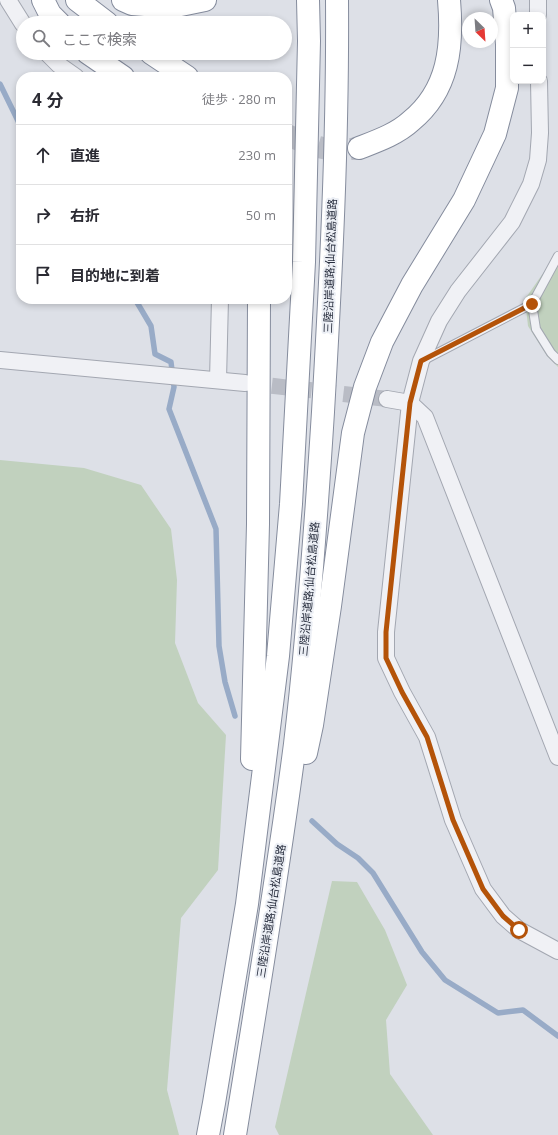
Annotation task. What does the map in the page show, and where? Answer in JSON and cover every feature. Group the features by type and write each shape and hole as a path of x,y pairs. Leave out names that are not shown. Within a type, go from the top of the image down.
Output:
{"highway":[{"path":"43,0 52,16"},
{"path":"77,0 99,16"},
{"path":"123,0 132,4 171,7 205,0"},
{"path":"208,1135 247,904 278,656 291,504 304,262 309,41 308,0"},
{"name":"三陸沿岸道路;仙台松島道路","path":"235,1135 273,902 296,734 306,631 317,502 332,270 337,0"},
{"path":"359,148 387,136 411,122 430,102 444,74 450,42 448,0"},
{"path":"273,902 312,724 330,606 353,433 365,387 382,342 412,285 464,200 495,134 507,88 507,44 504,8 501,0"},
{"path":"98,60 116,72"},
{"path":"162,60 180,72"},
{"path":"247,904 254,717 258,524 259,304"}],"street":[{"path":"8,0 18,16"},
{"path":"538,0 538,12"},
{"path":"54,60 69,72"},
{"path":"539,84 540,132 538,160 532,184 512,222 458,291 446,309 421,361 410,403 386,632 386,658 402,692 427,737 453,820 483,889 503,916 519,930 558,951"},
{"path":"218,380 220,304"},
{"path":"0,360 147,374 186,376 245,383"},
{"path":"387,399 410,403 425,417 558,757"}],"lane":[{"path":"421,361 532,304 558,256"},
{"path":"532,304 536,329 551,353 558,360"}],"green space":[{"path":"558,252 558,367 547,356 528,326 525,299"},
{"path":"0,460 84,468 141,485 171,529 177,580 175,643 198,703 226,735 218,870 181,918 167,1090 179,1135 0,1135"},
{"path":"332,881 357,882 385,930 407,985 386,1020 390,1074 433,1135 279,1135 275,1127"}],"waterway":[{"path":"0,84 16,117"},
{"path":"138,304 151,326 155,354 171,362 174,387 169,409 216,529 219,646 225,682 235,716"},
{"path":"312,821 337,844 358,858 373,873 422,952 445,980 498,1013 523,1010 558,1036"}],"tunnel":[{"path":"292,137 322,148 338,150 359,148"},
{"path":"248,383 387,399"}],"route":[{"path":"519,930 503,916 483,889 453,820 427,737 402,692 386,658 386,632 410,403 421,361 532,304"}]}
